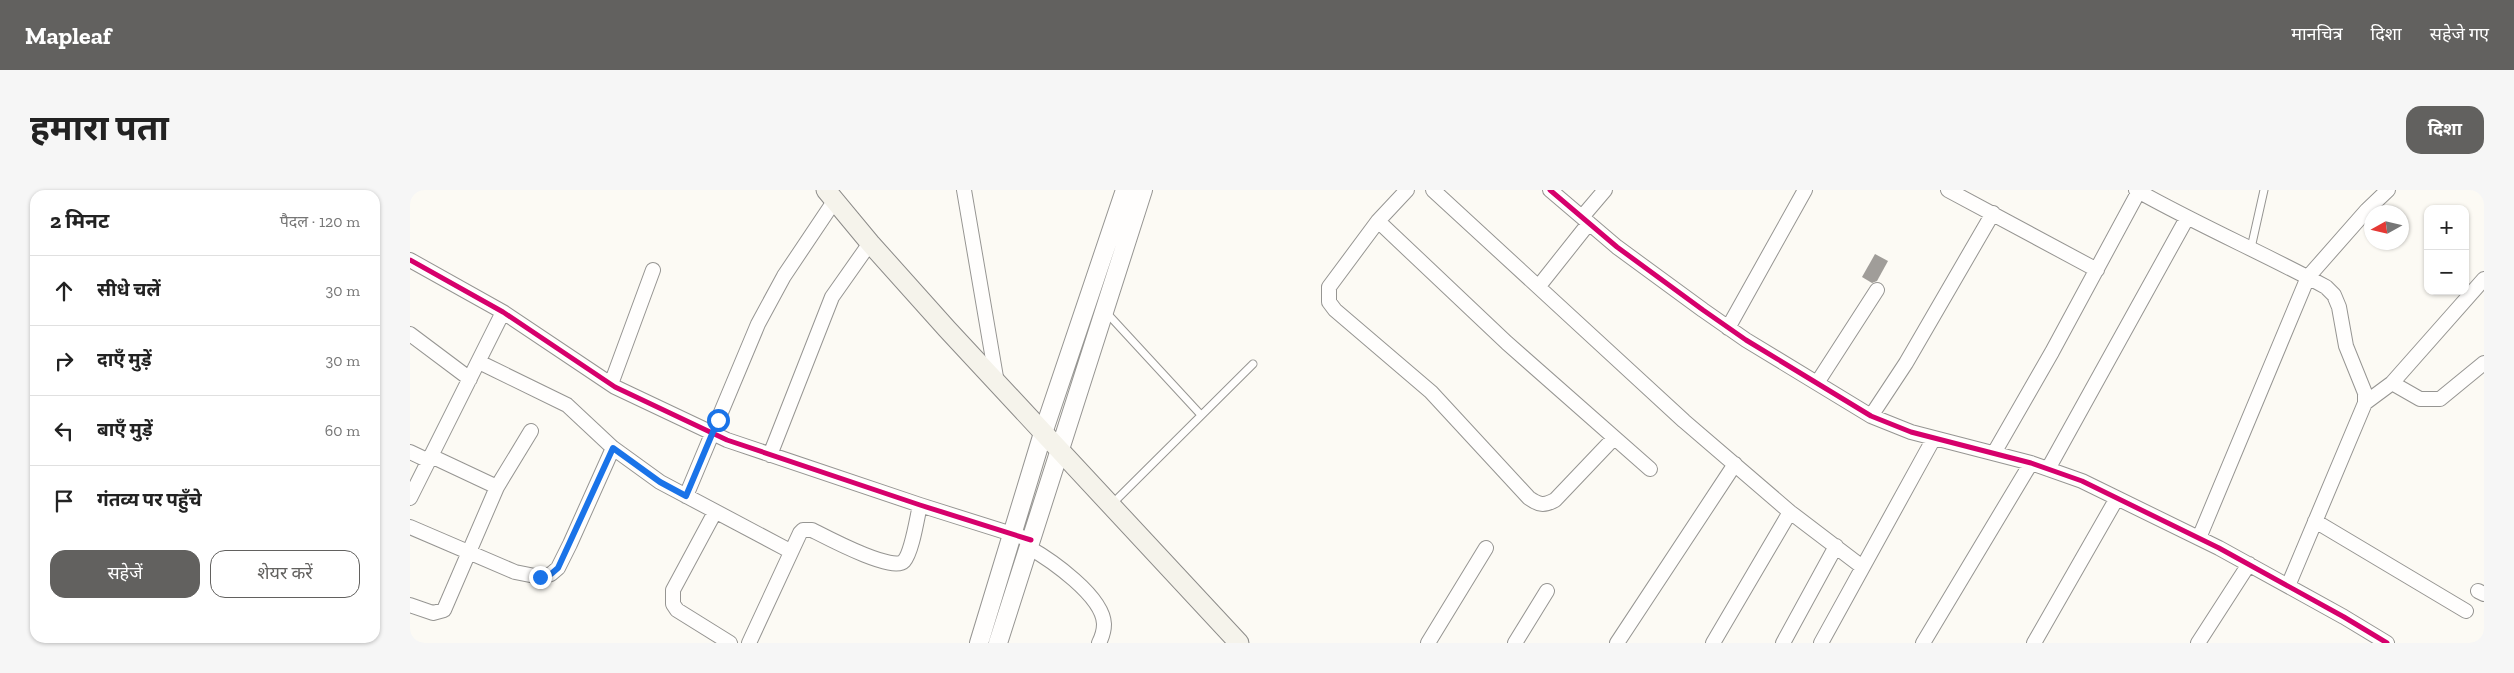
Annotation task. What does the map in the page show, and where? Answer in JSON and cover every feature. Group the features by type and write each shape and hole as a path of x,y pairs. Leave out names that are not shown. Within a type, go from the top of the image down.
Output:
{"main road":[{"path":"831,195 870,243 1059,451 1239,643"}],"street":[{"path":"964,190 998,383"},
{"path":"979,643 1043,433 1125,190"},
{"path":"998,643 1143,190"},
{"path":"1407,190 1378,221 1329,287 1329,302 1431,392 1529,498 1539,504 1547,504 1555,500 1614,438"},
{"path":"1433,190 1684,421 1790,512 1861,566"},
{"path":"1550,190 1617,247 1728,328 1872,416 1892,426 2031,463 2082,482 2249,564 2387,643"},
{"path":"1538,286 1586,220 1605,190"},
{"path":"1728,328 1804,190"},
{"path":"1948,190 2097,270"},
{"path":"2199,538 2308,277 2372,204 2388,190"},
{"path":"1994,453 2097,270 2137,191 2326,287 2334,295 2339,307 2346,346 2365,393 2364,403 2288,586"},
{"path":"686,496 762,316 831,195"},
{"path":"1872,416 1906,363 1993,213"},
{"path":"2048,469 2187,218"},
{"path":"1378,221 1462,302 1650,469"},
{"path":"770,454 832,297 870,243"},
{"path":"410,260 503,312 611,384 712,433 920,505 1012,534 1030,543 1069,573 1095,604 1104,624 1099,643"},
{"path":"611,384 653,270"},
{"path":"2364,403 2392,383 2484,279"},
{"path":"1817,383 1877,290"},
{"path":"410,498 503,312"},
{"path":"410,334 470,379"},
{"path":"479,362 567,405 613,448 660,482 790,551"},
{"path":"2392,383 2420,399 2440,399 2484,363"},
{"path":"410,605 433,613 444,610 497,488 531,431"},
{"path":"1821,643 1861,566 1934,438"},
{"path":"410,527 529,576 540,577 551,574 558,568 570,544 613,448"},
{"path":"410,452 497,488"},
{"path":"1923,643 2031,463"},
{"path":"1617,643 1735,464"},
{"path":"2034,643 2116,498"},
{"path":"749,643 790,551 800,533 804,530 812,530 881,561 898,564 904,561 908,551 920,505"},
{"path":"715,512 673,590 673,604 677,610 730,643"},
{"path":"1713,643 1790,512"},
{"path":"2315,521 2466,611"},
{"path":"1783,643 1836,546"},
{"path":"1428,643 1486,548"},
{"path":"2198,643 2249,564"},
{"path":"1515,643 1547,592"}],"lane":[{"path":"2251,248 2264,190"},
{"path":"1104,310 1201,416"},
{"path":"1110,505 1253,364"}],"building":[{"path":"1875,254 1888,261 1877,281 1872,283 1862,277"}],"cycle path":[{"path":"1550,190 1617,247 1703,310 1746,340 1871,416 1911,432 2031,463 2082,481 2219,548 2387,643"},
{"path":"410,260 503,312 615,387 727,440 1031,540"}],"route":[{"path":"540,577 551,574 558,568 613,448 636,467 686,496 718,420"}]}
